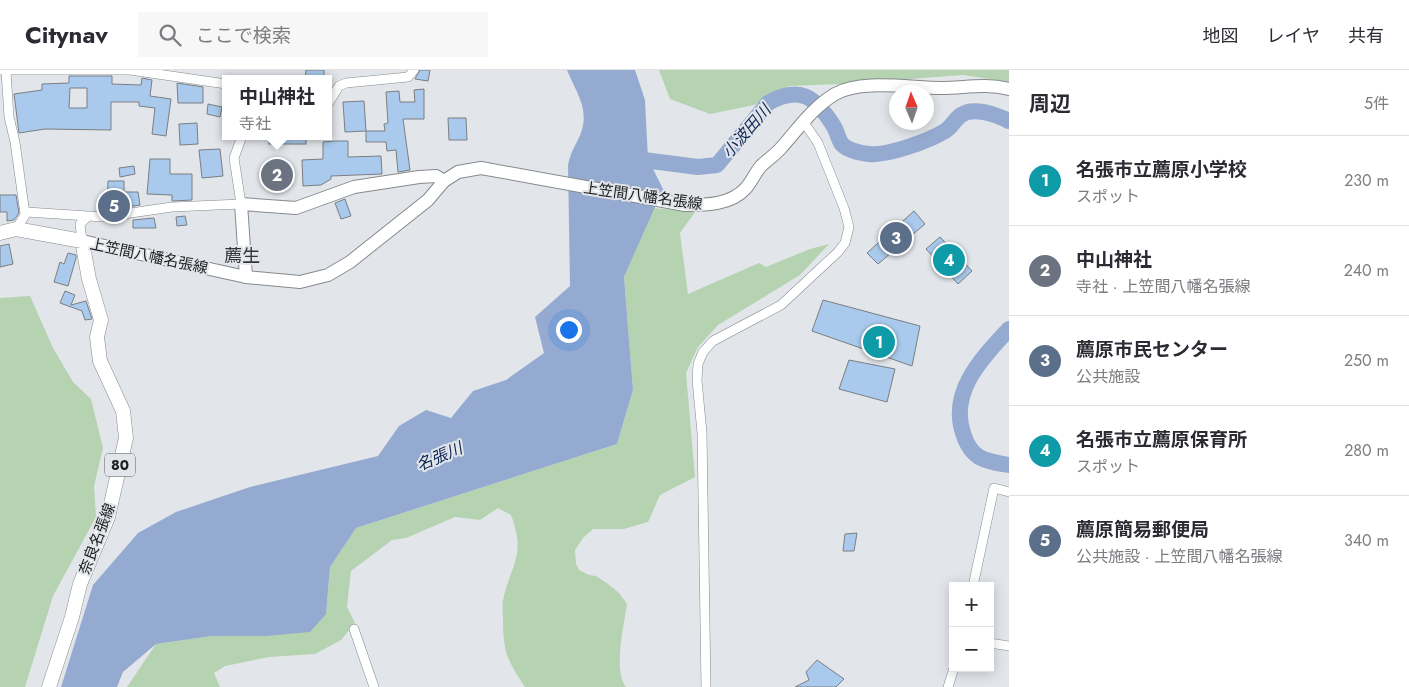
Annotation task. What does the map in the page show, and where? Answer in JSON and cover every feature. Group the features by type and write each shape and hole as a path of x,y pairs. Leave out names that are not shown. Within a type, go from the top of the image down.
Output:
{"main road":[{"name":"上笠間八幡名張線","path":"82,241 246,277 300,282 328,275 350,262 428,200 444,181 458,172 481,168 685,205 709,206 735,196 746,188 762,165 781,148 806,118 828,99 842,91 867,86 942,88 984,85 1009,89"},
{"path":"246,277 241,204 296,208 354,187 419,177 436,176 444,181"},
{"path":"0,233 16,229 82,241"},
{"name":"奈良名張線","path":"49,687 72,617 80,584 108,517 126,438 123,411 100,361 97,337 101,320 89,279 82,241"}],"street":[{"path":"25,214 15,142 8,117 4,70 172,72 222,83"},
{"path":"332,97 339,86 346,83 408,77 414,70"},
{"path":"706,687 702,433 697,380 698,364 703,352 713,341 788,299 838,252 848,235 848,218 806,118"},
{"path":"16,229 25,214 32,211 103,217 172,207 241,204 234,158 241,140"},
{"path":"82,241 80,224 87,217"},
{"path":"974,582 994,488 1009,492"},
{"path":"354,629 374,687"},
{"path":"994,644 1009,646"},
{"path":"948,687 953,672"}],"green space":[{"path":"659,70 1009,70 1009,82 963,75 789,86 754,105 710,114 670,99"},
{"path":"654,208 695,212 680,233 688,294 759,263 766,267 810,249 829,244 800,275 718,325 698,347 686,373 695,477 660,495 648,522 624,529 593,529 583,538 575,550 576,564 579,570 596,576 608,584 619,593 627,604 620,659 620,670 626,687 525,687 507,655 503,630 503,600 516,558 517,540 511,515 498,508 480,520 455,517 406,538 392,540 351,571 347,607 355,623 341,640 315,654 269,657 225,666 214,673 220,687 127,687 156,644 212,636 266,636 326,614 330,567 356,528 617,444 633,390 624,277"},
{"path":"30,296 53,348 73,382 91,399 103,448 94,486 96,517 53,596 25,687 0,687 0,298"}],"water":[{"name":"名張川","path":"567,70 635,70 645,100 648,159 663,189 624,277 633,390 617,444 356,528 330,567 326,614 310,632 266,636 212,636 156,644 123,672 117,687 61,687 93,585 138,533 176,512 250,487 378,456 399,426 426,410 451,418 473,391 506,380 544,353 535,317 570,286 568,165 582,130 584,118 582,104"}],"building":[{"path":"306,70 324,70 324,75 305,75"},
{"path":"420,70 430,70 428,81 415,79"},
{"path":"69,76 112,76 112,84 141,85 142,78 152,80 150,96 171,99 166,136 152,134 155,108 139,106 139,102 111,102 111,130 45,129 19,133 14,94 42,90 42,84 69,83","holes":["70,88 87,88 87,108 69,108"]},
{"path":"177,83 203,87 203,103 178,103"},
{"path":"424,89 424,119 403,119 410,170 398,172 396,150 387,151 386,142 366,142 366,131 385,131 384,124 388,123 386,92 399,91 400,102 415,102 414,90"},
{"path":"364,101 366,131 345,132 343,102"},
{"path":"208,104 222,107 220,117 207,114"},
{"path":"448,118 466,118 467,140 449,140"},
{"path":"197,123 198,144 180,145 179,124"},
{"path":"269,140 306,140 306,144 269,144"},
{"path":"348,141 348,157 381,156 382,174 331,176 331,179 321,185 303,186 302,160 323,159 323,142"},
{"path":"220,149 223,176 202,178 199,150"},
{"path":"150,159 170,159 170,174 192,174 192,200 172,201 172,195 147,194"},
{"path":"281,159 282,174 286,174 287,184 271,185 271,160"},
{"path":"134,166 135,174 120,177 119,168"},
{"path":"108,181 124,181 124,192 138,192 140,205 107,210"},
{"path":"0,195 16,195 19,213 14,220 7,221 7,212 0,212"},
{"path":"345,199 351,216 341,219 335,203"},
{"path":"914,211 925,224 878,264 867,253"},
{"path":"185,216 187,225 177,226 176,217"},
{"path":"154,218 156,228 133,228 133,220"},
{"path":"940,237 972,271 958,284 926,249"},
{"path":"9,244 13,264 0,267 0,246"},
{"path":"68,253 76,255 76,258 68,286 54,282 60,262 64,264"},
{"path":"65,291 75,295 71,305 86,301 92,319 85,320 82,311 60,303"},
{"path":"823,300 920,326 912,366 812,331"},
{"path":"849,360 895,369 887,402 839,389"},
{"path":"857,533 854,551 843,551 845,534"},
{"path":"817,660 844,679 836,687 795,687 809,680 806,672"}],"waterway":[{"name":"小波田川","path":"628,158 698,167 717,165 768,103 790,95 806,97 813,101 826,115 836,130 840,141 846,148 869,154 886,153 929,139 947,129 966,112 985,112 1009,121"},
{"name":"小波田川","path":"1009,329 979,363 971,376 961,403 960,418 966,442 974,453 986,460 1009,465"}],"place":[{"name":"中山神社","path":"277,175"},
{"name":"薦原簡易郵便局","path":"114,206"},
{"name":"薦原市民センター","path":"896,238"},
{"name":"名張市立薦原保育所","path":"949,260"},
{"name":"名張市立薦原小学校","path":"879,342"}],"district":[{"name":"薦生","path":"242,256"}]}
